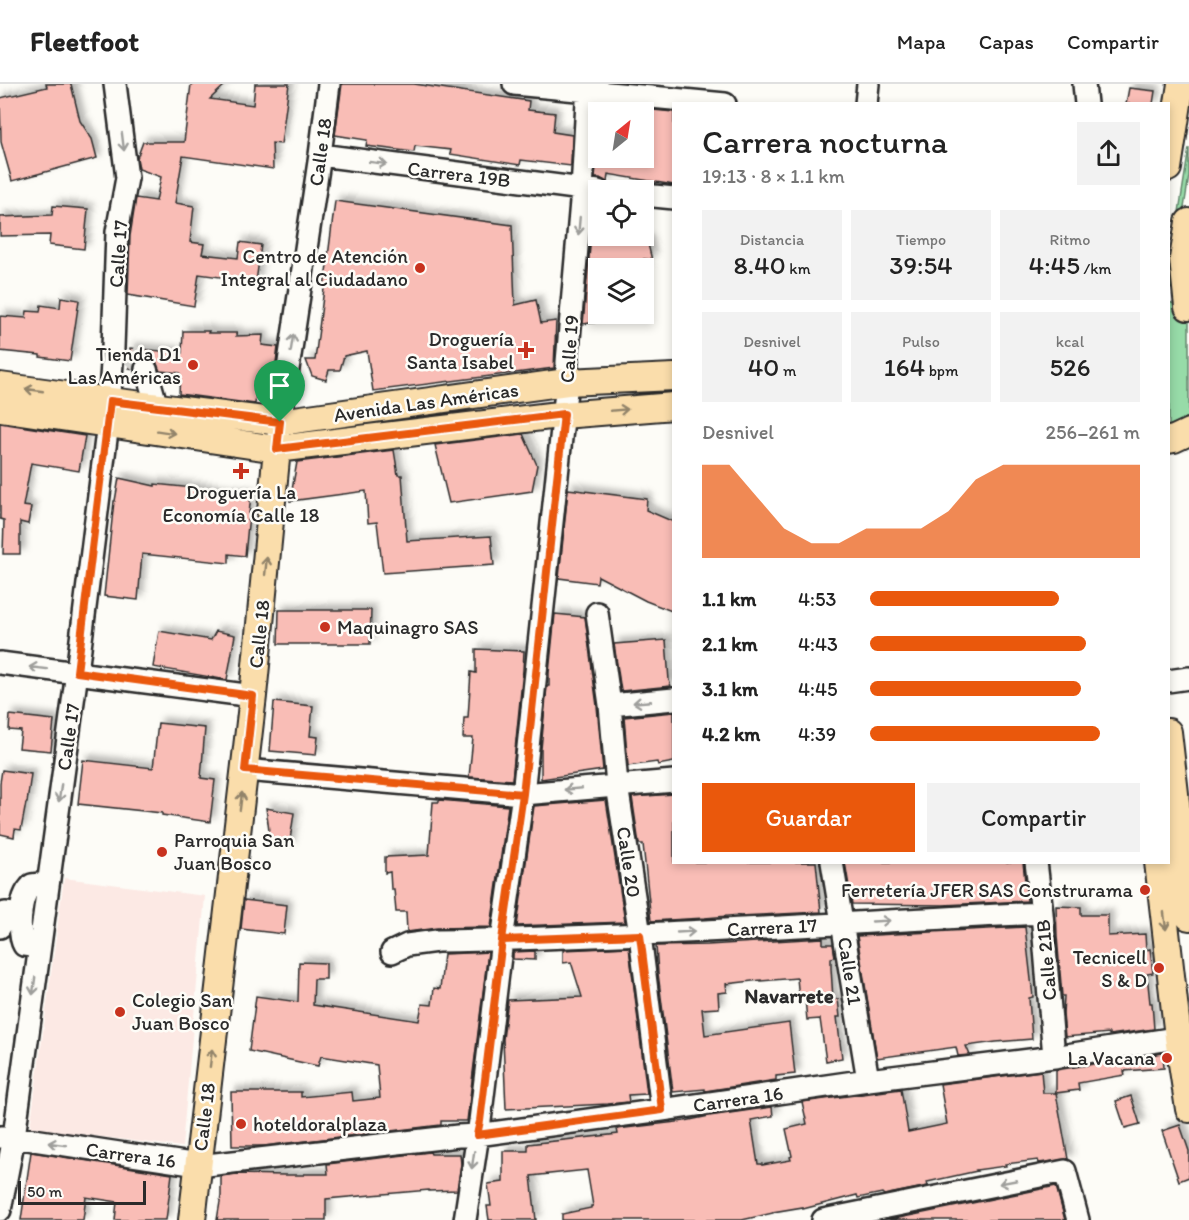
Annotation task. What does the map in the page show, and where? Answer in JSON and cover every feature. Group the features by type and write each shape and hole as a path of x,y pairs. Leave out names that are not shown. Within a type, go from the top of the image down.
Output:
{"main road":[{"path":"1170,152 1181,84"},
{"path":"1182,305 1183,259 1189,222"},
{"name":"Avenida Las Américas","path":"0,408 109,412 157,407 280,422 567,382 672,377"},
{"name":"Avenida Las Américas","path":"0,386 277,449 564,414 672,406"},
{"name":"Calle 18","path":"192,1220 245,770 277,449"},
{"path":"1170,749 1189,917"},
{"path":"1158,864 1183,1037 1189,1109"}],"street":[{"name":"Calle 17","path":"0,1210 7,1137 39,947 77,672 109,412 121,351 117,232 128,178 115,84"},
{"name":"Calle 18","path":"277,449 329,84"},
{"path":"514,84 588,87 709,102"},
{"path":"866,102 868,84"},
{"path":"1084,84 1086,102"},
{"name":"Calle 19","path":"588,87 590,180"},
{"name":"Carrera 19B","path":"320,155 588,190"},
{"path":"654,196 672,198"},
{"name":"Calle 19","path":"465,1220 523,794 564,414 567,362 588,205"},
{"path":"146,369 157,407"},
{"name":"Calle 20","path":"597,613 617,785 640,935 662,1110"},
{"path":"0,663 253,696"},
{"path":"1170,681 1189,678"},
{"path":"609,705 672,699"},
{"path":"245,770 523,794 672,781"},
{"name":"Calle 21","path":"832,864 868,1080"},
{"name":"Calle 21B","path":"1036,864 1054,1057"},
{"path":"39,947 24,945 20,931 21,915 26,893 32,885 48,883"},
{"path":"0,927 5,913 21,915"},
{"name":"Carrera 17","path":"392,952 407,945 437,941 640,935 1042,913"},
{"name":"Carrera 16","path":"7,1137 207,1165 477,1135 868,1080 1054,1057 1183,1037"},
{"path":"823,1220 876,1215 1065,1171 1078,1220"}],"shaded area":[{"name":"Colegio San Juan Bosco","path":"64,878 205,896 182,1147 30,1128"}],"green space":[{"path":"1189,148 1189,176 1181,227 1184,292 1170,288 1170,258"},
{"path":"1170,302 1189,309 1189,430 1170,438"}],"building":[{"path":"46,84 71,84 80,121 92,139 97,158 12,181 1,142 0,98 47,87"},
{"path":"191,84 226,84 210,99 253,105 255,84 289,84 281,144 272,143 273,169 183,156 175,203 194,206 190,242 204,244 202,254 238,258 240,242 261,245 256,282 199,274 194,306 128,295 130,236 136,198 156,201 161,177 139,169 137,158 143,142 184,142"},
{"path":"342,84 414,84 529,101 528,110 555,113 553,132 572,135 571,166 521,160 520,165 450,154 451,150 415,146 414,152 366,146 367,140 335,135"},
{"path":"1129,88 1155,91 1153,102 1126,102"},
{"path":"654,110 672,112 672,185 608,174 607,180 595,178 596,168 654,168"},
{"name":"Centro de Atención Integral al Ciudadano","path":"335,201 512,225 515,305 536,300 541,323 556,321 554,368 373,391 367,351 344,356 340,370 329,370 326,380 312,376 306,360 315,360"},
{"path":"53,206 88,209 84,249 49,245 50,235 0,236 0,217 52,215"},
{"path":"590,246 648,246 652,258 589,258"},
{"path":"588,269 588,323 583,324"},
{"path":"61,297 79,300 70,361 0,351 0,316 26,318 27,311 40,312 41,305 60,308"},
{"path":"183,331 237,333 236,336 263,335 262,345 278,347 274,378 258,376 255,404 179,394 180,373 160,371 155,360 150,357 142,357 136,361 134,369 129,368 130,348 182,353"},
{"path":"0,423 85,436 79,471 31,463 23,506 31,507 28,524 20,522 20,554 3,554 4,520 0,519"},
{"path":"523,434 537,465 532,491 449,503 435,445"},
{"path":"394,450 398,475 402,475 407,541 491,536 494,565 383,573 377,522 368,523 366,491 290,501 297,462"},
{"path":"119,478 155,486 155,484 251,494 245,556 229,554 229,563 142,554 138,600 104,596 114,501"},
{"path":"568,489 647,499 646,510 672,521 672,611 646,601 598,576 597,583 559,578"},
{"name":"Maquinagro SAS","path":"279,610 371,610 370,644 278,644"},
{"path":"555,614 585,617 603,770 541,779 541,749"},
{"path":"159,631 211,640 216,631 235,635 227,680 153,667"},
{"path":"666,640 671,686 621,691 614,644"},
{"path":"476,649 524,651 512,780 469,777 473,738 463,738 464,718 468,718 471,672 476,673"},
{"path":"274,702 313,706 310,736 318,737 316,755 270,751"},
{"path":"672,712 672,762 628,766 624,717"},
{"path":"10,715 54,720 51,751 19,748 21,731 9,730"},
{"path":"158,723 205,728 201,778 215,780 210,822 162,815 162,813 78,804 83,760 153,768"},
{"path":"2,770 31,774 21,830 15,829 14,837 0,834"},
{"path":"672,794 672,864 816,864 821,912 651,921 643,844 639,844 632,797"},
{"path":"439,800 508,806 491,927 437,928 407,932 406,912 396,912 390,872 385,873 385,857 429,855 433,802 439,802"},
{"path":"606,800 625,922 517,926 534,806"},
{"path":"266,808 294,813 289,847 271,846"},
{"path":"845,864 1023,864 1027,901 943,905 852,904"},
{"path":"244,900 287,905 284,934 241,929"},
{"path":"1056,906 1081,907 1081,915 1108,915 1108,936 1145,934 1146,950 1150,949 1153,973 1147,974 1154,1029 1109,1035 1109,1033 1065,1037 1064,996 1062,996"},
{"path":"1025,927 1033,997 1029,998 1032,1039 966,1046 970,1055 958,1056 956,1047 877,1058 857,936"},
{"path":"823,938 823,944 833,944 835,957 831,958 831,968 833,999 838,999 840,1017 837,1017 842,1058 826,1061 820,1019 807,1020 805,999 799,999 797,978 726,984 727,992 718,993 719,1008 702,1009 705,1035 789,1023 795,1074 776,1076 776,1080 705,1091 705,1089 673,1092 656,946"},
{"path":"629,947 647,1094 628,1095 629,1102 506,1109 503,1039 508,1000 582,997 571,962 563,963 563,950"},
{"path":"535,951 535,960 513,959 513,952"},
{"path":"488,952 467,1121 441,1121 441,1125 264,1146 232,1146 231,1092 301,1092 301,1097 352,1092 353,1101 380,1098 377,1065 321,1056 318,1066 249,1051 256,996 298,1002 299,962 326,963 326,979 314,979 313,1005 419,1021 422,1004 432,1005 434,988 440,989 444,954"},
{"path":"1163,1053 1164,1068 1124,1071 1125,1075 1078,1083 1079,1090 1056,1093 1056,1070"},
{"path":"1041,1071 1043,1093 1056,1093 1068,1159 1005,1164 1006,1166 976,1170 927,1182 928,1186 884,1195 882,1193 858,1198 857,1195 803,1209 803,1207 773,1212 742,1220 562,1220 562,1214 593,1206 587,1170 531,1176 536,1220 489,1220 487,1206 491,1206 488,1184 503,1182 503,1151 528,1151 528,1144 618,1134 617,1129 772,1107 773,1116 751,1120 758,1164 762,1165 791,1160 786,1129 807,1124 802,1102 901,1089 908,1132 947,1124 940,1084"},
{"path":"1131,1096 1140,1124 1125,1128 1116,1101"},
{"path":"1180,1125 1189,1151 1189,1177 1179,1181 1162,1131"},
{"path":"31,1152 172,1174 166,1220 115,1220 117,1202 86,1197 83,1220 21,1220"},
{"path":"430,1152 431,1154 460,1154 461,1164 457,1190 429,1190 326,1199 326,1220 217,1220 221,1196 221,1176 328,1174 327,1164"},
{"path":"1056,1186 1065,1220 889,1220"}],"tunnel":[{"path":"130,354 146,369"}],"place":[{"name":"Centro de Atención Integral al Ciudadano","path":"420,268"},
{"name":"Droguería Santa Isabel","path":"526,350"},
{"name":"Tienda D1 Las Américas","path":"193,365"},
{"name":"Droguería La Economía Calle 18","path":"241,471"},
{"name":"Maquinagro SAS","path":"325,627"},
{"name":"Parroquia San Juan Bosco","path":"162,852"},
{"name":"Ferretería JFER SAS Construrama","path":"1145,890"},
{"name":"Tecnicell S & D","path":"1159,968"},
{"name":"Colegio San Juan Bosco","path":"120,1012"},
{"name":"La Vacana","path":"1167,1058"},
{"name":"hoteldoralplaza","path":"241,1124"}],"district":[{"name":"Navarrete","path":"789,995"}],"route":[{"path":"280,422 110,401 77,672 253,696 245,770 523,794 502,940 477,1135 662,1110 640,935 502,940 512,867 523,794 564,414 277,449 280,422"}]}
